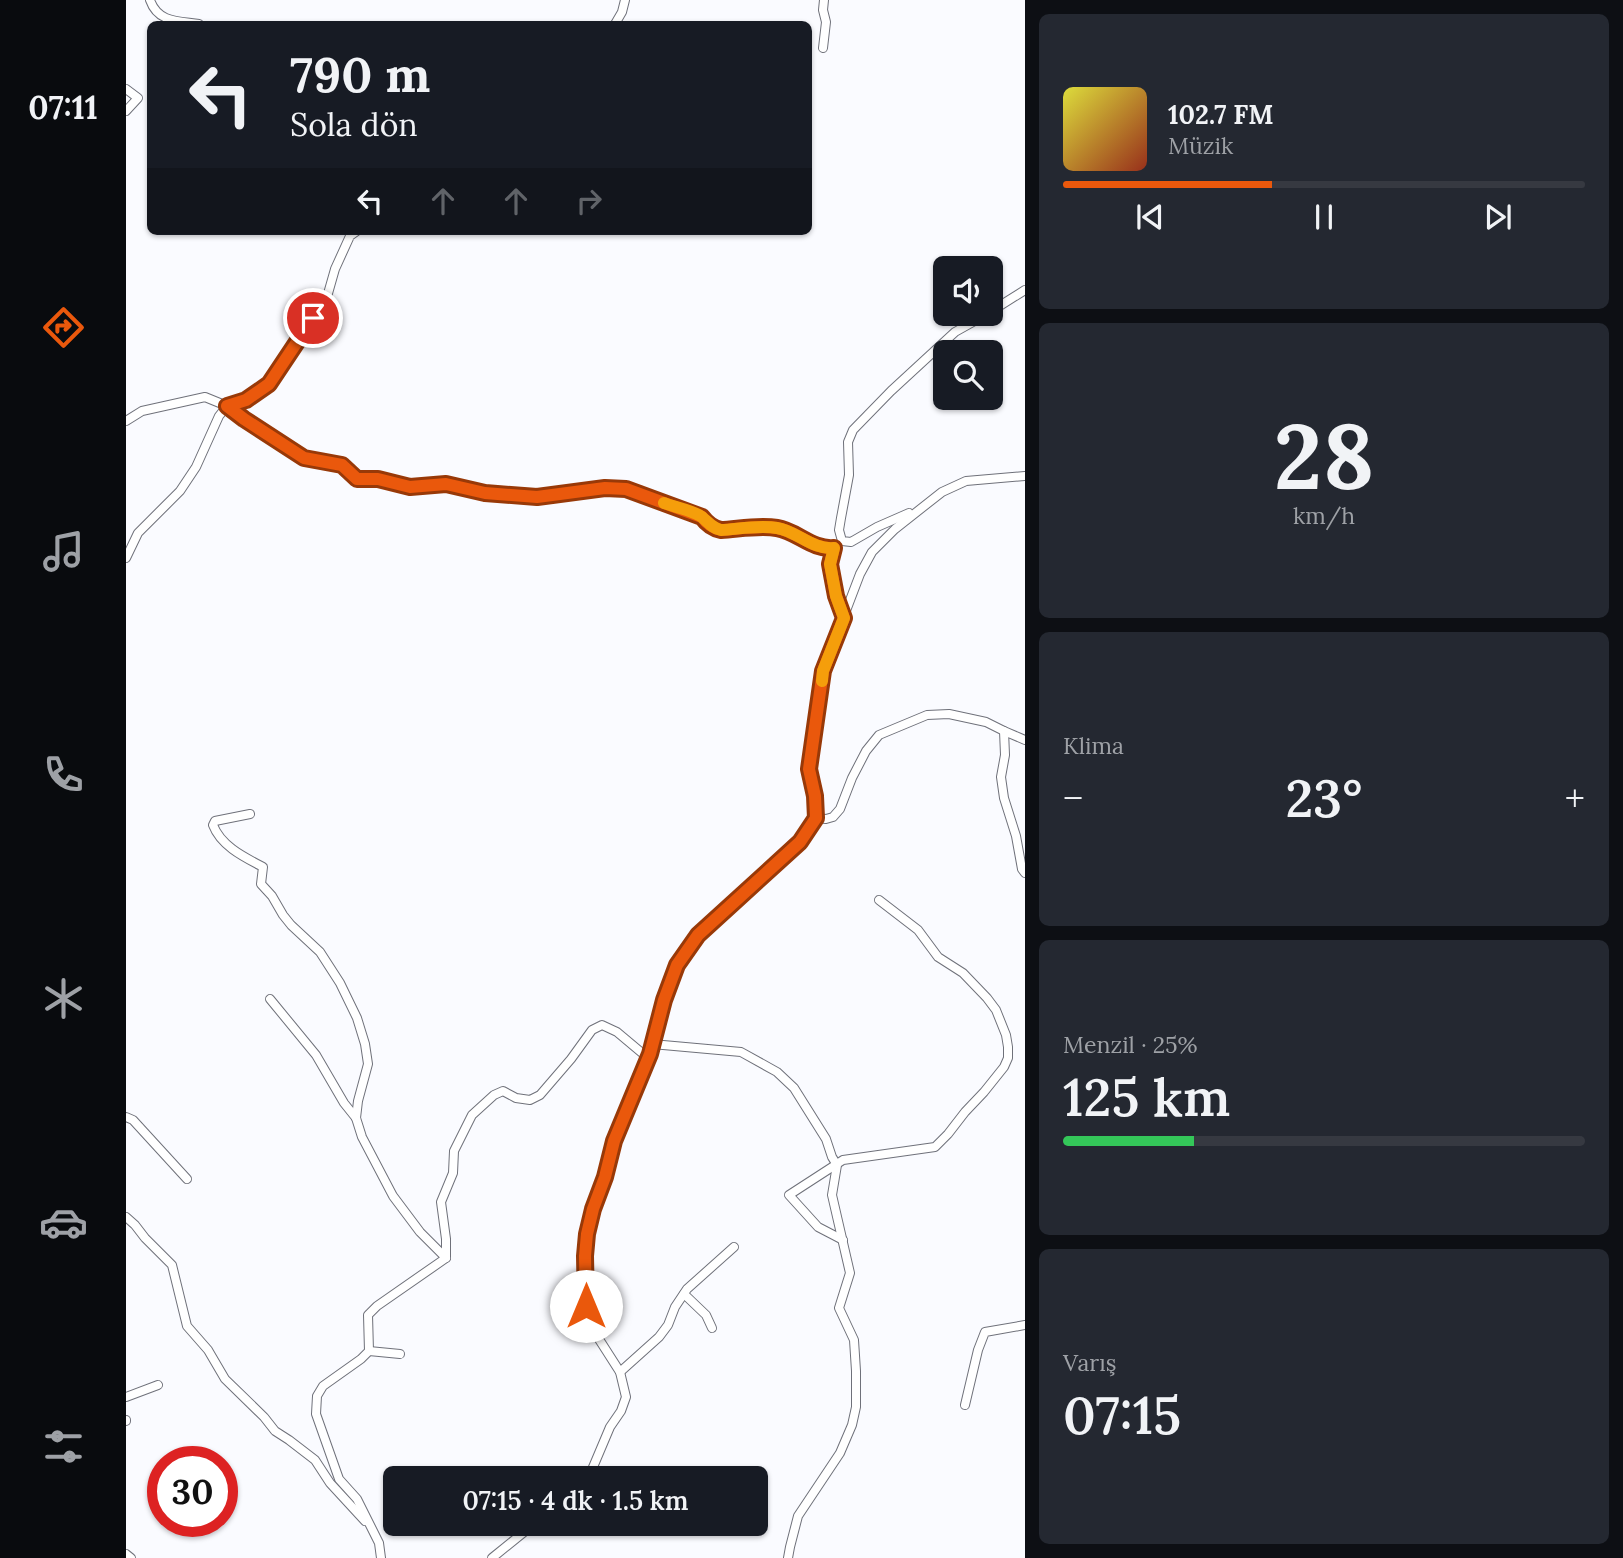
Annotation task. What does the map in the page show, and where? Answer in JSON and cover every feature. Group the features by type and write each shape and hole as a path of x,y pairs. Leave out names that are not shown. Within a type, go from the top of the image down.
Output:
{"street":[{"path":"150,0 153,9 172,21"},
{"path":"617,21 625,0"},
{"path":"823,48 827,22 823,10 824,0"},
{"path":"126,89 138,98 126,111"},
{"path":"126,558 138,533 180,491 196,467 219,416 227,406 246,400 269,384 327,297 335,269 351,235"},
{"path":"1003,304 1024,290"},
{"path":"842,541 839,530 849,475 848,442 853,430 955,332 966,326"},
{"path":"126,421 142,411 205,397 227,406 304,458 342,465 357,479 378,479 410,487 446,484 485,493 537,497 605,488 626,489 702,517 716,529 779,528 826,549 834,548 842,541 851,542 877,527 920,509"},
{"path":"594,1466 626,1397 620,1372 588,1322 585,1256 587,1234 614,1141 648,1058 677,965 698,935 800,842 816,818 815,796 809,769 823,671 860,575 872,552 895,529 942,492 966,481 1024,476"},
{"path":"834,548 830,564 836,596 844,618"},
{"path":"816,818 833,817 840,809 866,751 879,735 927,715 949,713 986,722 1024,740"},
{"path":"1004,731 1005,755 1001,777 1024,873"},
{"path":"250,814 215,821 213,825 226,844 262,867 261,884 291,925 320,951 341,983 357,1018 368,1064 356,1118"},
{"path":"843,1240 818,1227 789,1195 843,1160 935,1147 984,1092 1008,1058 1006,1035 996,1010 987,998 963,973 937,957 918,930 879,900"},
{"path":"270,999 316,1055 356,1118 362,1137 393,1196 420,1232 446,1258"},
{"path":"446,1258 441,1202 453,1173 454,1151 472,1115 494,1095 503,1091 516,1098 530,1100 540,1095 592,1030 602,1025 617,1032 648,1058"},
{"path":"652,1044 741,1052 777,1072 794,1088 826,1139 837,1165 832,1195 850,1273 839,1308 854,1340 856,1407 852,1425 840,1453 798,1516 788,1558"},
{"path":"126,1117 133,1119 187,1179"},
{"path":"126,1217 172,1265 187,1326 208,1350 225,1379 275,1431 315,1460 330,1483 367,1524 370,1524"},
{"path":"620,1372 659,1337 687,1289 734,1247"},
{"path":"381,1558 379,1543 370,1524 357,1499 340,1479 316,1414 317,1396 323,1386 369,1351 369,1315 377,1306 446,1258"},
{"path":"684,1294 706,1315 712,1328"},
{"path":"965,1405 985,1332 1024,1324"},
{"path":"369,1351 400,1354"},
{"path":"126,1397 158,1385"},
{"path":"492,1558 519,1536"},
{"path":"126,1555 131,1558"}],"slow traffic":[{"path":"664,503 702,517 716,529 779,528 811,544 826,549 834,548 830,564 836,596 844,618 823,671 822,681"}],"route":[{"path":"313,318 269,384 246,400 227,406 304,458 342,465 357,479 378,479 410,487 446,484 485,493 537,497 605,488 626,489 702,517 716,529 779,528 811,544 826,549 834,548 830,564 836,596 844,618 823,671 809,769 815,796 816,818 800,842 698,935 677,965 664,1000 650,1054 614,1141 593,1209 585,1256 586,1306"}]}
